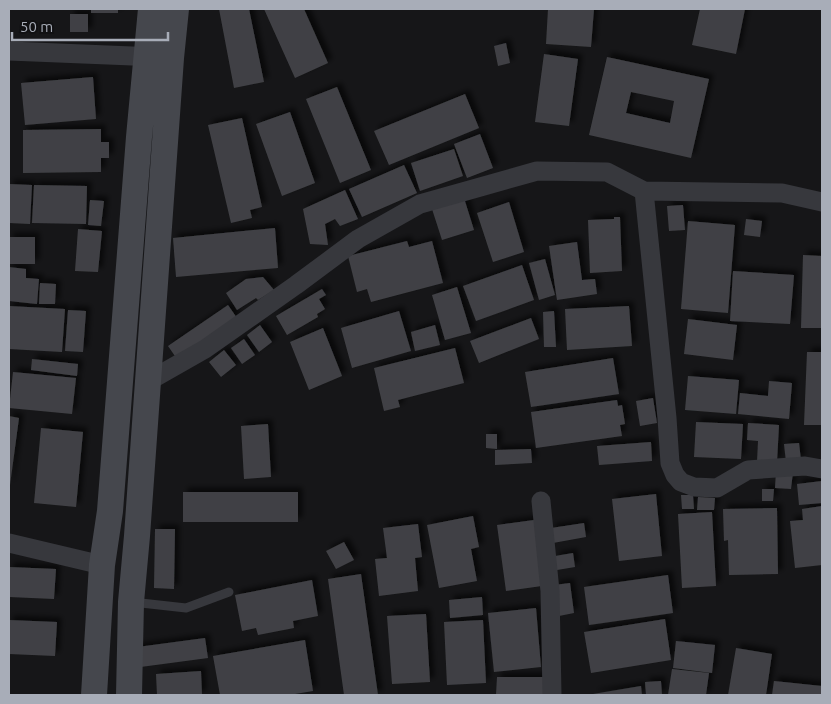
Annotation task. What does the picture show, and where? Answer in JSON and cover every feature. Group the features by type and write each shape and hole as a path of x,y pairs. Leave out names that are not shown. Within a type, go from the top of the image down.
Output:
{"main road":[{"path":"129,695 131,602 147,382 159,57 151,9"},
{"path":"94,695 102,565 110,510 139,137 159,57 176,9"}],"street":[{"path":"9,51 159,57"},
{"path":"147,382 205,349 358,239 420,204 537,171 607,172 644,191 782,193 822,202"},
{"path":"644,191 668,418 670,463 675,475 681,482 694,487 717,488 748,470 805,466 822,469"},
{"path":"541,501 550,591 552,695"},
{"path":"9,543 102,565"}],"lane":[{"path":"131,602 186,608 229,592"}],"building":[{"path":"91,9 118,9 118,13 91,13"},
{"path":"219,9 249,9 264,82 234,88"},
{"path":"264,9 304,9 328,63 295,78"},
{"path":"548,9 594,9 591,47 546,44"},
{"path":"700,9 745,9 736,54 692,45"},
{"path":"70,14 88,14 88,32 70,32"},
{"path":"506,43 510,63 498,66 494,46"},
{"path":"544,54 578,59 569,126 535,122"},
{"path":"607,57 709,79 691,158 589,135","holes":["631,92 674,101 670,123 626,113"]},
{"path":"93,77 96,119 25,125 21,83"},
{"path":"337,87 371,170 340,183 306,99"},
{"path":"465,94 479,128 389,165 374,131"},
{"path":"290,112 315,183 282,196 256,124"},
{"path":"242,118 262,207 250,210 252,218 231,223 208,125"},
{"path":"101,129 101,142 109,142 109,158 101,158 101,172 23,173 23,130"},
{"path":"480,134 493,168 467,178 454,144"},
{"path":"454,149 463,176 420,191 411,163"},
{"path":"404,165 417,193 362,217 349,189"},
{"path":"9,184 32,185 30,224 9,223"},
{"path":"34,185 87,186 86,224 32,223"},
{"path":"345,190 358,219 340,226 335,219 325,224 328,245 310,244 303,209"},
{"path":"464,198 474,230 442,240 432,209"},
{"path":"90,200 104,201 101,226 88,225"},
{"path":"509,202 524,252 493,262 477,213"},
{"path":"683,205 685,230 669,231 667,206"},
{"path":"614,217 620,217 622,271 590,273 588,220 614,219"},
{"path":"746,219 762,221 760,237 744,235"},
{"path":"688,221 735,225 728,313 681,309"},
{"path":"275,228 278,268 176,277 173,238"},
{"path":"78,229 102,231 98,272 75,271"},
{"path":"9,237 35,237 35,264 9,264"},
{"path":"407,241 409,247 432,241 443,283 371,302 367,289 357,292 348,256"},
{"path":"577,242 582,280 595,279 597,294 557,300 549,246"},
{"path":"803,255 822,256 822,328 801,328"},
{"path":"545,259 555,295 539,300 529,263"},
{"path":"522,265 534,300 476,321 463,286"},
{"path":"9,267 26,269 26,278 39,279 37,304 9,301"},
{"path":"733,271 794,275 790,324 730,321"},
{"path":"263,277 274,290 258,300 256,298 237,310 226,293 246,279"},
{"path":"40,283 56,284 55,304 39,304"},
{"path":"457,287 471,333 445,340 432,295"},
{"path":"322,289 326,295 319,299 325,309 317,314 318,317 287,335 276,316"},
{"path":"228,305 237,318 177,359 168,346"},
{"path":"9,306 65,309 62,352 9,349"},
{"path":"629,306 632,346 567,350 565,309"},
{"path":"68,310 86,311 83,352 65,351"},
{"path":"399,311 411,351 352,368 341,328"},
{"path":"554,311 556,347 544,347 543,312"},
{"path":"531,318 539,339 479,363 470,341"},
{"path":"688,319 737,325 733,360 684,354"},
{"path":"260,325 272,342 259,352 247,335"},
{"path":"435,325 440,345 415,351 411,332"},
{"path":"323,328 342,376 309,390 290,342"},
{"path":"244,339 255,355 242,364 231,348"},
{"path":"455,348 464,383 398,400 400,407 384,411 374,368"},
{"path":"224,350 236,365 221,377 209,362"},
{"path":"807,352 822,352 822,425 804,425"},
{"path":"613,358 619,394 531,407 525,372"},
{"path":"32,359 78,364 77,376 31,370"},
{"path":"13,372 76,378 72,414 9,408"},
{"path":"688,376 739,380 736,414 685,410"},
{"path":"769,381 792,383 789,419 738,414 740,393 768,396"},
{"path":"653,398 657,423 640,426 636,401"},
{"path":"617,400 618,406 622,405 625,424 620,425 622,436 536,448 531,412"},
{"path":"9,416 19,418 10,485 9,485"},
{"path":"696,422 743,424 741,459 694,457"},
{"path":"748,423 779,425 777,462 757,462 758,441 747,440"},
{"path":"268,424 271,477 244,479 241,426"},
{"path":"41,428 83,432 76,507 34,503"},
{"path":"486,434 497,434 497,449 486,448"},
{"path":"651,442 652,461 599,465 597,446"},
{"path":"799,443 801,460 786,462 784,444"},
{"path":"531,449 532,463 495,465 495,450"},
{"path":"776,471 793,472 791,489 775,488"},
{"path":"822,481 822,503 799,505 797,484"},
{"path":"762,489 774,489 773,501 762,501"},
{"path":"183,492 298,492 298,522 183,522"},
{"path":"656,494 662,556 619,561 612,499"},
{"path":"681,495 693,495 694,509 682,509"},
{"path":"698,497 715,498 714,510 697,510"},
{"path":"822,506 822,565 795,568 790,521 803,520 802,509"},
{"path":"777,508 778,574 729,575 728,540 724,541 723,509"},
{"path":"712,512 716,586 682,588 678,514"},
{"path":"473,516 479,547 471,549 477,581 439,588 427,525"},
{"path":"534,520 542,586 506,591 497,525"},
{"path":"584,523 586,537 553,543 551,528"},
{"path":"418,524 422,557 415,558 418,591 379,596 375,559 387,558 383,528"},
{"path":"155,529 175,529 174,589 154,588"},
{"path":"344,542 354,560 336,569 326,551"},
{"path":"573,553 575,567 557,570 555,556"},
{"path":"9,567 56,569 54,599 9,597"},
{"path":"361,574 378,695 344,695 328,579"},
{"path":"668,575 673,613 589,625 584,587"},
{"path":"312,580 318,616 293,621 294,628 258,635 256,628 242,631 235,595"},
{"path":"570,583 574,613 559,616 554,585"},
{"path":"482,597 483,615 450,618 449,600"},
{"path":"536,608 541,667 494,672 488,613"},
{"path":"426,614 430,682 392,684 387,616"},
{"path":"665,619 671,660 591,673 584,632"},
{"path":"9,620 57,622 55,656 9,654"},
{"path":"483,620 486,683 447,685 444,622"},
{"path":"205,638 208,658 133,668 130,648"},
{"path":"305,640 313,691 289,695 220,695 213,656"},
{"path":"676,641 715,645 712,673 673,668"},
{"path":"736,648 772,654 766,695 728,695"},
{"path":"672,669 709,673 706,695 668,695"},
{"path":"201,671 202,695 157,695 156,674"},
{"path":"497,677 546,677 546,695 496,695"},
{"path":"661,681 662,695 646,695 645,682"},
{"path":"774,681 822,686 822,695 772,695"},
{"path":"641,686 642,695 593,694"}]}
